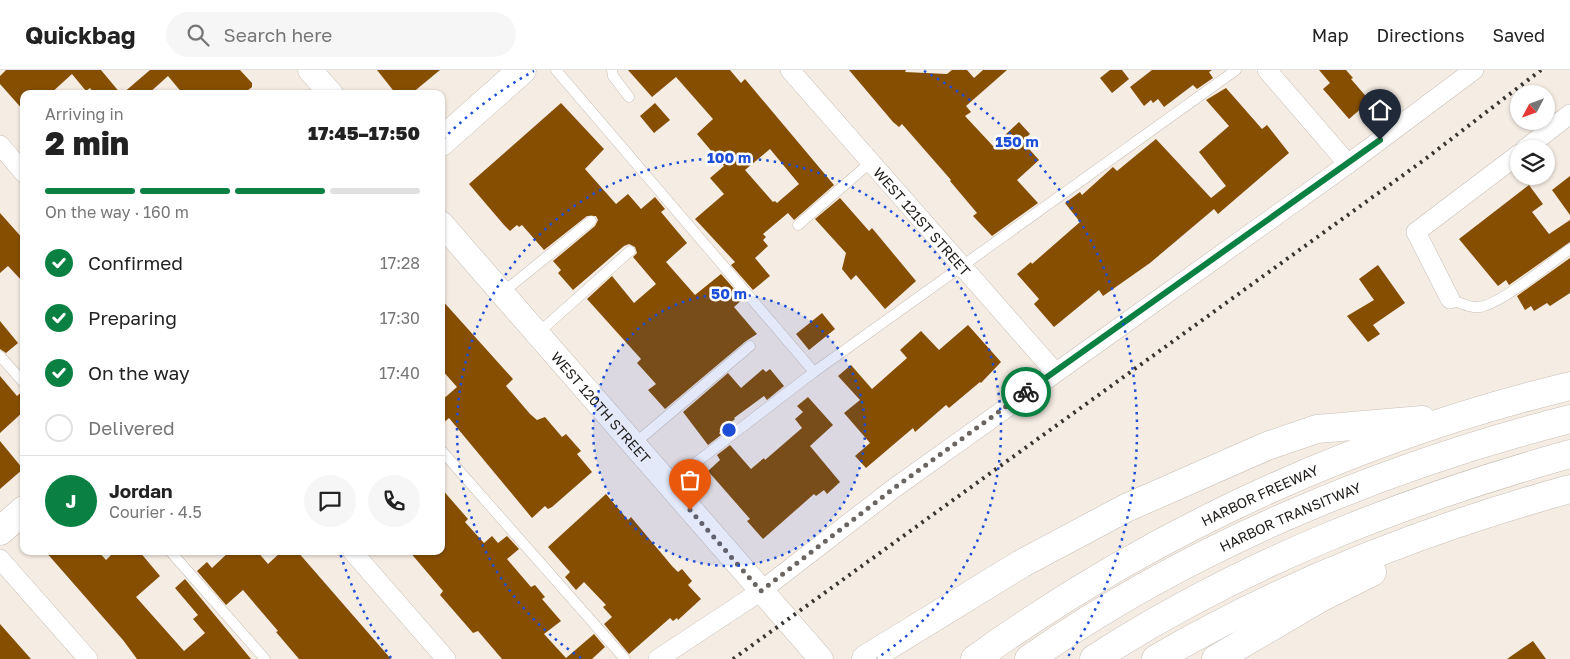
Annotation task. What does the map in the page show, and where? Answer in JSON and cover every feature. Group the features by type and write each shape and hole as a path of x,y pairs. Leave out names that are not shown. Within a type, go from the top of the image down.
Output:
{"main road":[{"path":"445,138 522,70"},
{"name":"HARBOR FREEWAY","path":"974,659 1070,595 1200,521 1309,473 1379,445 1461,416 1570,386"},
{"path":"866,659 1022,564 1126,508 1267,446 1317,429 1461,416"},
{"name":"HARBOR TRANSITWAY","path":"1029,659 1130,596 1237,539 1383,476 1495,438 1570,419"},
{"path":"1094,659 1189,602 1318,540 1424,498 1570,454"},
{"path":"1156,659 1228,618 1349,563 1455,524 1570,490"},
{"path":"1216,659 1322,597 1414,551 1481,522 1570,490"},
{"path":"0,531 20,514"}],"street":[{"path":"310,70 328,90"},
{"name":"WEST 121ST STREET","path":"790,70 1054,372"},
{"path":"1267,70 1348,164"},
{"path":"658,659 761,591 893,489 1054,372 1348,164 1474,70"},
{"path":"1537,140 1570,114"},
{"path":"0,145 20,168"},
{"path":"1450,299 1416,232 1510,161"},
{"name":"WEST 120TH STREET","path":"445,228 817,655"},
{"path":"355,555 446,659"},
{"path":"0,559 88,659"}],"lane":[{"path":"556,70 814,372"},
{"path":"612,70 613,76 629,97"},
{"path":"668,484 814,372 1236,70"},
{"path":"798,225 871,162"},
{"path":"502,293 591,221"},
{"path":"1450,299 1467,306 1483,307 1501,298 1570,249"},
{"path":"538,334 630,252"},
{"path":"633,444 750,346"},
{"path":"0,356 20,378"},
{"path":"445,455 625,659"},
{"path":"174,555 265,659"}],"building":[{"path":"6,70 101,70 118,90 92,90 90,88 85,90 72,74 54,90 20,90 20,106 0,84 0,76"},
{"path":"150,70 240,70 252,83 252,87 248,90 180,90 168,76 152,90 127,90"},
{"path":"377,70 440,70 416,90 393,90"},
{"path":"628,70 730,70 741,83 745,79 834,185 794,220 788,213 763,234 766,237 763,240 768,246 755,258 770,276 753,290 731,265 735,262 695,219 724,194 710,178 724,166 697,134 713,119 676,77 652,97","holes":["770,149 799,184 777,203 773,202 745,170"]},
{"path":"849,70 906,70 905,72 947,74 952,70 967,70 974,78 983,70 1007,70 966,106 971,112 965,116 993,146 1019,122 1030,134 1022,141 1039,160 1017,180 1038,203 992,236 973,216 977,213 951,180 902,124 899,127 893,122"},
{"path":"1110,70 1122,70 1129,79 1112,93 1100,78"},
{"path":"1152,70 1212,70 1209,72 1213,78 1197,89 1193,85 1164,107 1158,99 1153,103 1151,100 1144,106 1130,87"},
{"path":"1319,70 1346,70 1353,78 1351,79 1370,101 1349,119 1323,89 1330,83"},
{"path":"1226,88 1262,129 1267,125 1289,153 1218,214 1214,209 1150,263 1103,296 1099,290 1054,327 1034,304 1039,299 1017,274 1031,262 1032,264 1080,222 1065,203 1080,192 1082,195 1113,167 1117,171 1156,139 1211,198 1226,186 1199,152 1229,126 1206,100"},
{"path":"561,103 604,149 585,169 616,204 628,194 641,209 655,197 665,209 661,212 687,243 666,262 695,295 721,274 743,299 734,307 757,334 746,341 665,409 648,390 656,384 637,363 641,359 587,299 612,276 634,303 656,284 633,257 637,253 635,247 629,244 624,246 573,290 558,273 561,270 553,261 595,226 598,220 596,216 587,216 544,250 522,225 519,227 517,225 510,231 469,184"},
{"path":"655,103 670,120 654,133 640,116"},
{"path":"1570,176 1570,215 1552,190"},
{"path":"1529,185 1543,204 1532,212 1549,234 1570,220 1570,242 1509,285 1506,280 1498,286 1459,239"},
{"path":"840,198 869,231 872,228 916,281 885,309 856,275 851,280 842,269 846,253 815,219"},
{"path":"0,213 20,236 20,279 8,266 0,273"},
{"path":"1570,258 1570,293 1550,306 1547,303 1534,311 1531,306 1525,310 1517,296"},
{"path":"1378,265 1405,303 1373,325 1380,334 1368,342 1347,316 1374,300 1359,279"},
{"path":"445,303 513,379 506,386 530,414 537,420 545,417 562,437 566,434 581,451 577,454 592,472 552,507 548,509 545,506 532,518 449,418 445,422 445,398 457,387 445,374"},
{"path":"822,313 835,329 809,350 796,334"},
{"path":"0,321 18,343 6,353 0,349"},
{"path":"968,325 1001,362 981,383 949,408 946,405 915,432 913,428 866,468 855,456 870,443 844,413 860,400 838,376 851,365 872,389 907,358 900,350 921,331 939,350"},
{"path":"763,369 766,372 770,369 784,386 767,400 764,396 734,418 719,433 721,435 708,445 683,412 728,373 741,388"},
{"path":"0,376 17,396 20,393 20,415 0,433"},
{"path":"808,397 833,425 810,446 840,482 827,494 824,490 816,496 814,494 763,539 747,521 750,519 708,471 720,460 717,455 730,445 751,469 764,458 765,460 802,428 795,419 803,412 797,406"},
{"path":"0,441 20,465 20,472 0,489"},
{"path":"445,493 468,519 465,522 484,543 492,536 498,543 507,536 519,549 507,559 531,587 535,585 545,597 542,599 561,621 544,634 566,658 594,634 605,647 592,659 502,659 478,631 473,633 440,595 443,591 412,555 445,555"},
{"path":"606,494 628,520 631,517 678,572 682,569 692,581 688,585 701,599 678,620 677,618 673,621 670,618 629,654 604,624 612,617 603,607 606,605 584,582 576,590 565,577 570,572 548,547"},
{"path":"49,555 102,555 106,560 111,555 142,555 160,576 136,597 184,651 205,633 193,619 198,615 175,588 185,579 251,659 137,659 123,640"},
{"path":"226,555 260,555 268,564 278,555 300,555 391,659 299,659 243,590 226,605 197,571 207,562 212,568"},
{"path":"0,624 31,659 0,659"},
{"path":"1533,641 1546,659 1507,659"}],"railway":[{"path":"733,659 1424,160 1541,70"}],"way so far":[{"path":"690,510 761,591 893,489 1026,392"}],"route":[{"path":"1026,392 1380,140"}]}
